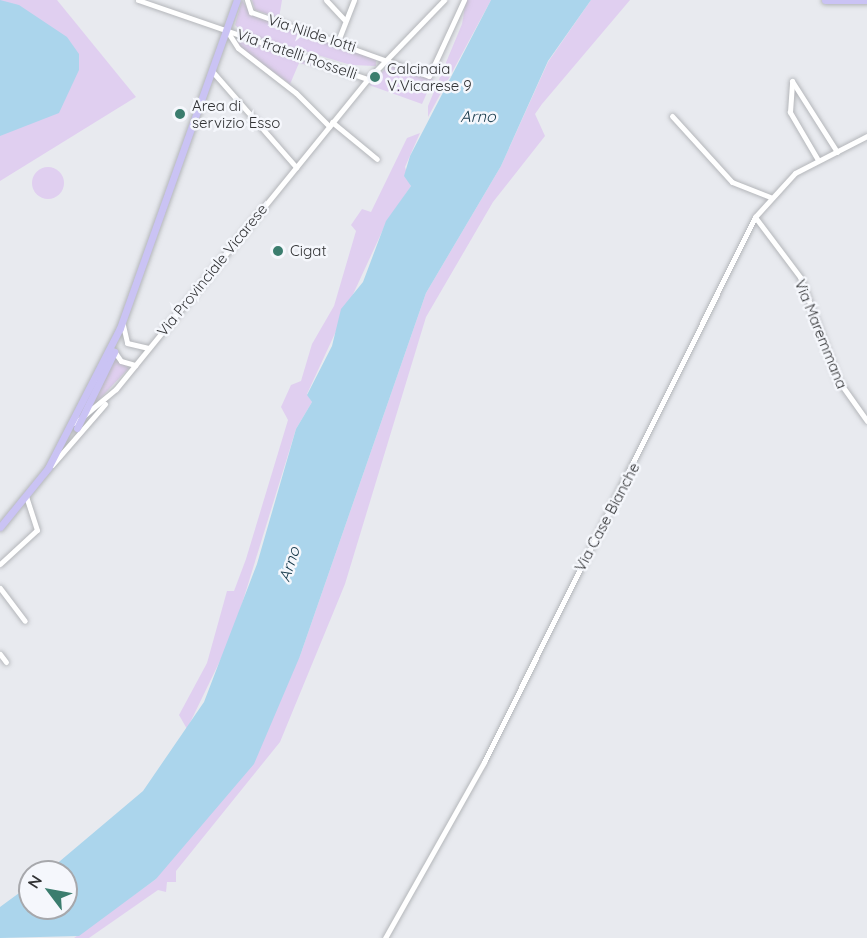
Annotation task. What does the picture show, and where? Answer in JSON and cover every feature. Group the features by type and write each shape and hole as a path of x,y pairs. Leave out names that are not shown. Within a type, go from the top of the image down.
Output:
{"main road":[{"name":"Via Provinciale Vicarese","path":"48,468 75,423 120,328 237,0"},
{"path":"825,0 867,0"},
{"name":"Via Provinciale Vicarese","path":"0,527 48,468 88,411 114,351 120,328"}],"street":[{"name":"Via fratelli Rosselli","path":"138,0 368,79"},
{"name":"Via Nilde Iotti","path":"247,0 250,12 431,75 462,2"},
{"path":"326,0 344,19"},
{"path":"338,41 344,19 354,0"},
{"name":"Via Provinciale Vicarese","path":"48,468 103,406 368,79 444,0"},
{"path":"226,30 237,48 377,159"},
{"path":"212,71 296,167"},
{"path":"818,160 790,112 792,81 837,152"},
{"path":"672,116 732,182 770,197"},
{"name":"Via Case Bianche","path":"385,938 484,762 755,217 770,197 818,160 867,136"},
{"name":"Via Maremmana","path":"755,217 800,278 838,380 867,421"},
{"path":"125,315 125,340 137,349 149,347"},
{"path":"114,340 114,351 123,363 135,365"},
{"name":"Via Provinciale Vicarese","path":"75,423 116,389"},
{"path":"0,564 37,530 26,497"},
{"path":"0,588 25,621"},
{"path":"0,603 7,597"},
{"path":"0,654 6,662"}],"shaded area":[{"path":"0,0 57,0 136,97 0,181"},
{"path":"242,0 251,15 376,58 376,66 351,65 244,33 235,25"},
{"path":"252,0 282,0 279,18 255,10"},
{"path":"466,0 491,0 428,117 428,106 462,24"},
{"path":"591,0 630,0 535,114 545,136 493,202 426,317 345,584 280,742 176,871 176,882 167,882 166,892 158,890 89,938 74,938 156,879 300,656 426,293 501,166 548,62"},
{"path":"239,37 340,71 340,73 299,63 290,84 239,47"},
{"path":"390,64 433,79 422,104 369,85"},
{"path":"420,133 405,167 411,186 386,223 307,394 312,402 296,429 232,636 187,729 179,715 207,663 227,591 234,591 246,559 288,420 281,407 291,385 301,381 312,344 334,306 356,231 351,225 362,209 371,212 407,138"},
{"path":"48,167 59,172 64,183 59,194 48,199 37,194 32,183 37,172"},
{"path":"114,359 129,368 92,407"}],"water":[{"path":"0,0 19,5 67,37 79,54 79,70 59,113 0,136"},
{"name":"Arno","path":"491,0 591,0 548,61 501,166 426,293 300,656 254,764 156,879 79,936 0,938 0,907 18,894 18,920 78,920 78,860 61,860 143,791 204,702 257,564 296,429 312,402 307,395 332,346 341,309 363,282 386,221 411,186 404,176 410,156"}],"place":[{"name":"Calcinaia V.Vicarese 9","path":"375,77"},
{"name":"Area di servizio Esso","path":"180,114"},
{"name":"Cigat","path":"278,251"}]}
